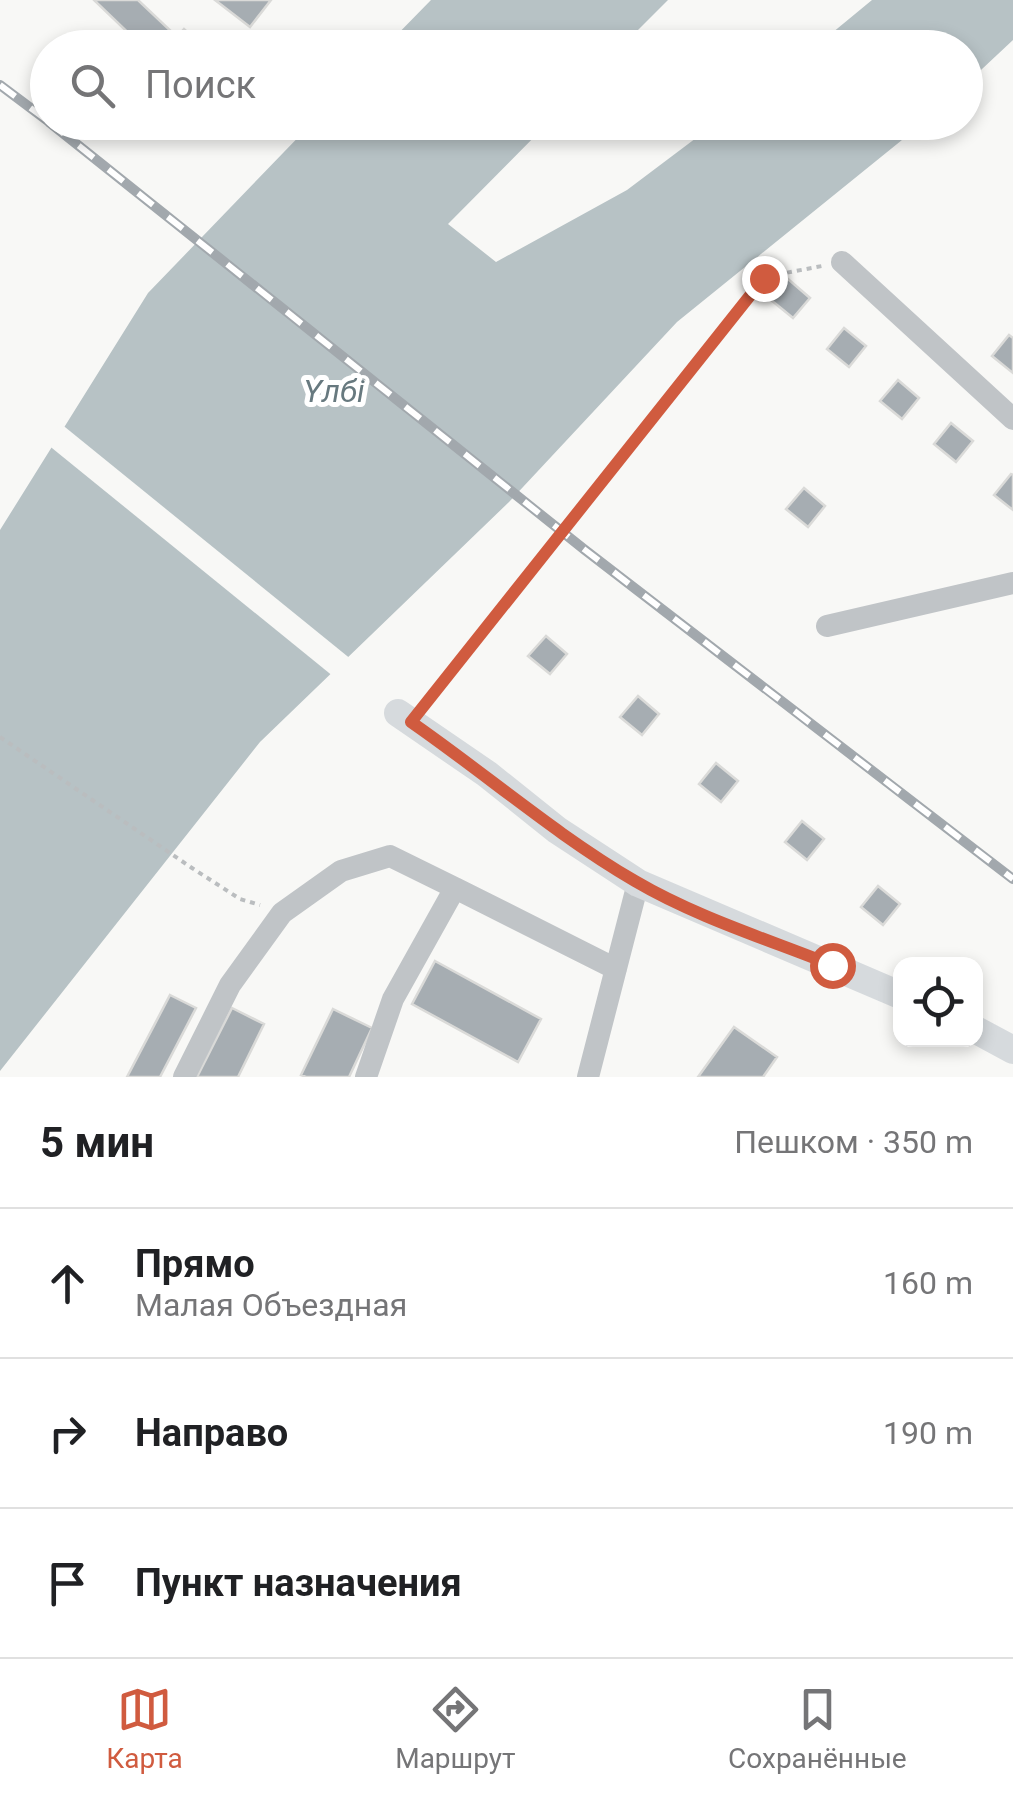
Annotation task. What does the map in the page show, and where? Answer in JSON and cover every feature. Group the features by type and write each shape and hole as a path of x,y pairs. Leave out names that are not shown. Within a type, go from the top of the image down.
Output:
{"main road":[{"path":"404,718 487,774 557,830 638,883 893,992"},
{"path":"983,1034 1013,1050"}],"street":[{"path":"842,262 1013,420"},
{"path":"826,626 1013,583"},
{"path":"184,1077 230,985 282,913 341,872 390,856 616,969"},
{"path":"588,1077 638,883"},
{"path":"366,1077 392,999 455,888"}],"path":[{"path":"404,718 764,278 842,262"},
{"path":"0,737 240,899 282,913"}],"water":[{"path":"431,0 668,0 638,30 402,30"},
{"path":"872,0 1013,0 1013,40 983,68 983,30 836,30"},
{"name":"Үлбі","path":"296,140 531,140 448,224 496,262 627,190 693,140 902,140 677,322 509,502 260,742 0,1071 0,530 148,293"}],"pier":[{"path":"60,423 352,660 334,677 47,444"}],"building":[{"path":"94,0 138,0 170,30 125,30"},
{"path":"215,0 271,0 250,27"},
{"path":"788,279 810,298 793,318 771,300"},
{"path":"844,328 866,346 849,367 827,349"},
{"path":"1009,335 1013,338 1013,373 992,356"},
{"path":"898,380 919,398 902,419 880,401"},
{"path":"951,423 973,441 956,462 934,444"},
{"path":"1013,475 1013,510 994,495"},
{"path":"804,488 825,506 808,527 786,509"},
{"path":"546,636 567,654 550,674 528,656"},
{"path":"638,696 659,714 642,735 620,717"},
{"path":"716,763 738,781 721,802 699,784"},
{"path":"802,821 824,839 807,860 785,842"},
{"path":"878,886 900,904 883,925 861,907"},
{"path":"435,961 541,1019 518,1062 412,1004"},
{"path":"170,995 196,1008 160,1077 127,1077"},
{"path":"232,1008 264,1024 238,1077 197,1077"},
{"path":"333,1009 372,1028 349,1077 301,1075"},
{"path":"734,1027 777,1057 763,1077 698,1077"}],"railway":[{"path":"0,85 30,108"},
{"path":"72,140 585,550 1013,879"}],"route":[{"path":"764,278 411,722 487,774 557,830 638,883 832,965"}]}
